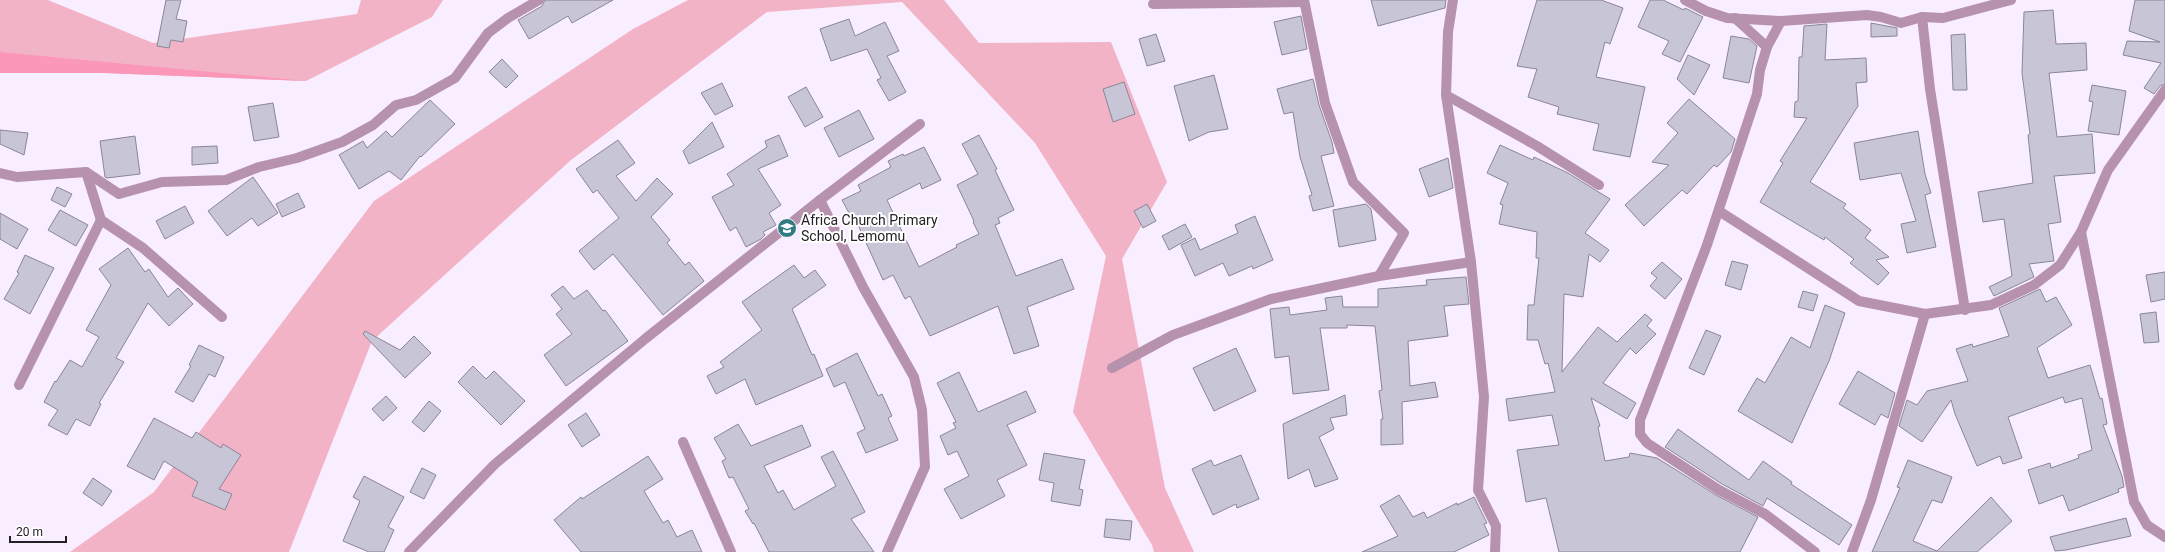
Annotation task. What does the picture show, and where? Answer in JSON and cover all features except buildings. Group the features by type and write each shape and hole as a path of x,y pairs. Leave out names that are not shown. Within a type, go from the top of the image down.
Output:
{"street":[{"path":"0,173 17,177 86,172 119,194 162,182 226,180 259,167 297,158 342,142 372,125 396,105 416,100 455,78 488,33 508,18 539,0"},
{"path":"1453,0 1448,32 1446,95 1471,262 1484,397 1478,490 1496,526 1495,552"},
{"path":"1685,0 1706,11 1735,18 1781,21 1867,15 1881,17 1901,23 1922,17 1943,18 2011,0"},
{"path":"1153,4 1304,1 1325,103 1353,182 1404,233 1379,276"},
{"path":"1922,17 1930,89 1964,310"},
{"path":"1735,18 1767,47"},
{"path":"1781,21 1767,47 1760,70 1757,94 1719,211 1640,420 1640,434 1647,443 1719,490 1765,514 1815,552"},
{"path":"1719,211 1859,301 1903,312 1925,314 1964,310 1991,305 2034,285 2060,265 2082,232 2108,170 2165,90"},
{"path":"1446,95 1537,146 1600,185"},
{"path":"409,552 495,464 645,339 820,200 920,124"},
{"path":"86,172 101,220 143,248 222,317"},
{"path":"820,200 863,288 914,377 922,410 925,467 887,552"},
{"path":"19,385 101,220"},
{"path":"2082,232 2134,502 2147,526 2165,537"},
{"path":"1112,368 1173,335 1270,299 1379,276 1471,262"},
{"path":"1852,552 1872,500 1925,314"},
{"path":"683,442 731,552"}],"shaded area":[{"path":"0,0 48,0 153,43 357,14 361,0 443,0 432,17 306,81 104,73 0,73"},
{"path":"688,0 944,0 979,43 1111,42 1167,182 1122,259 1165,488 1194,552 1154,552 1152,545 1073,412 1106,256 1035,143 902,2 767,12 571,160 372,341 289,552 70,552 154,492 374,201 633,29"},
{"path":"0,52 306,81 104,73 0,73"}],"place":[{"name":"Africa Church Primary School, Lemomu","path":"787,228"}]}
